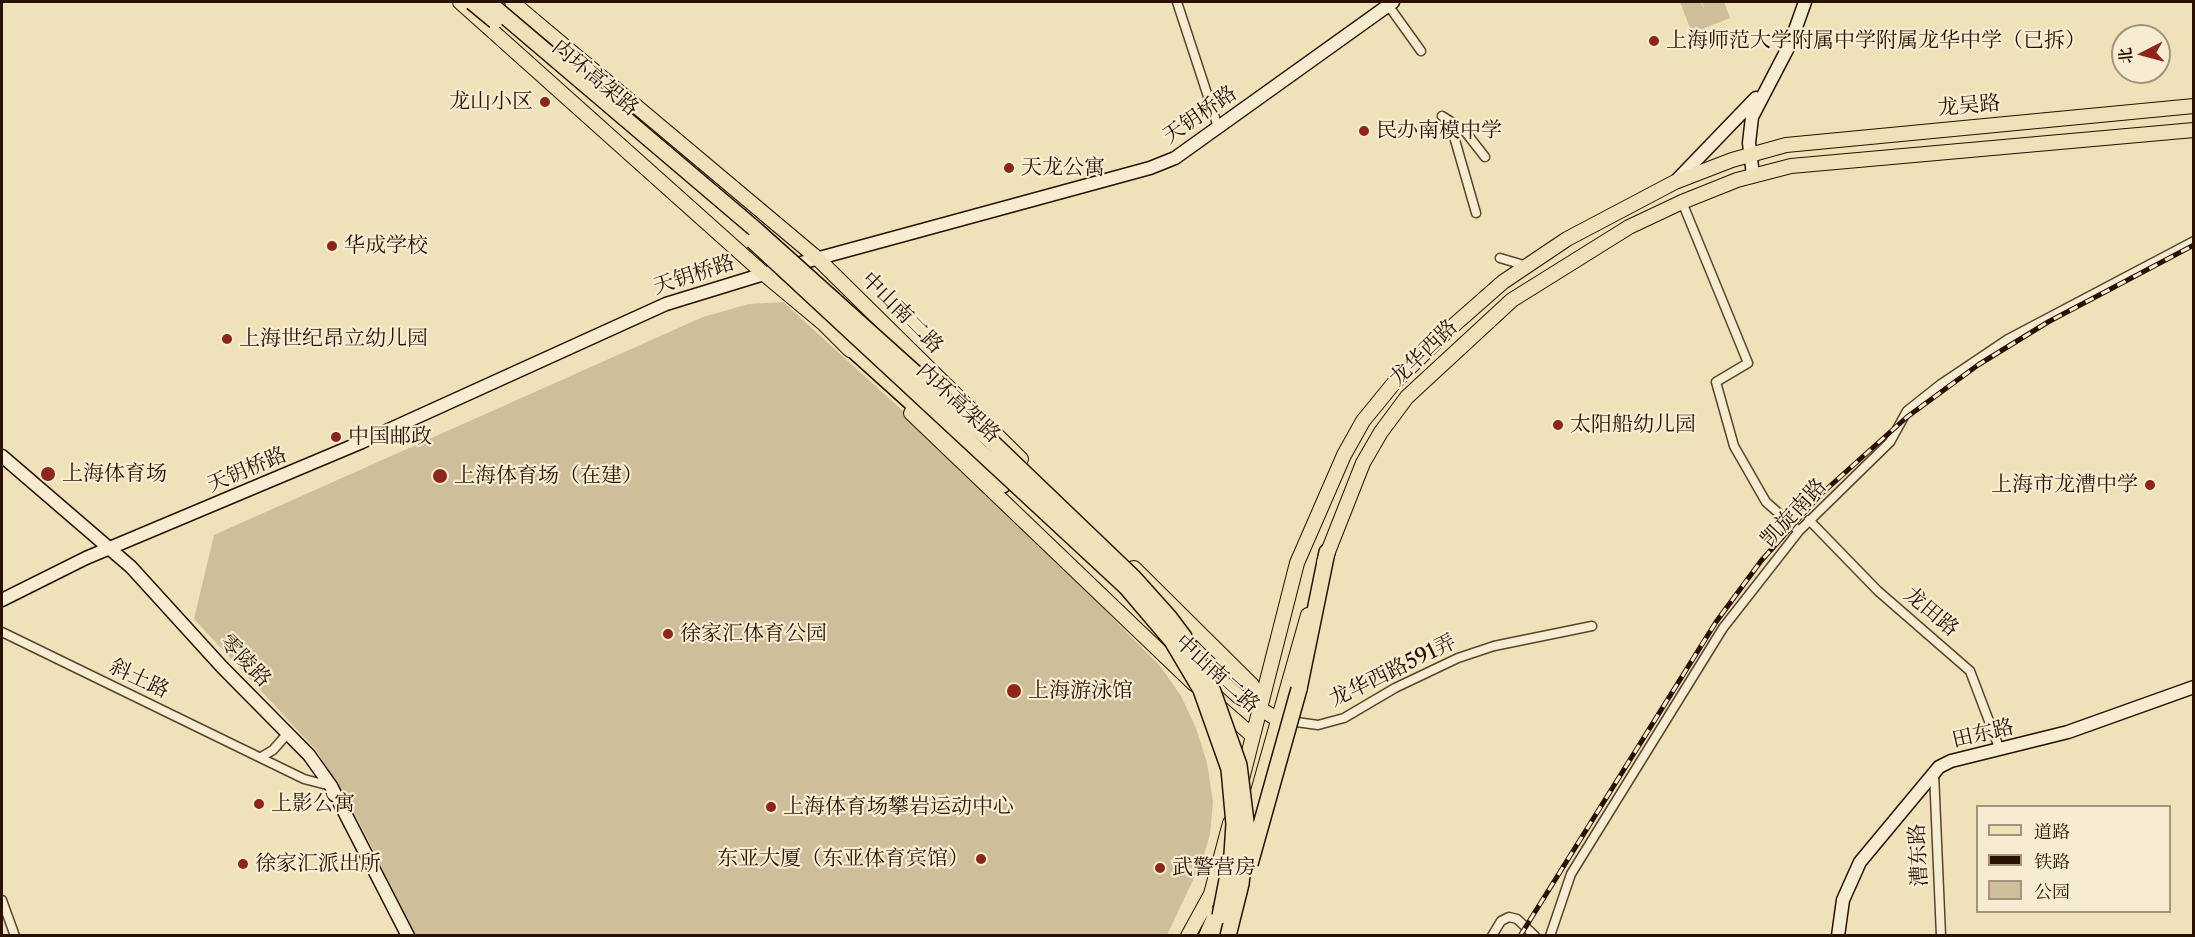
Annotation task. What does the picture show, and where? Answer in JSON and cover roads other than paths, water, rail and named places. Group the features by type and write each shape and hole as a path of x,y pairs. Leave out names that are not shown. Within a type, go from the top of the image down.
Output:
{"highway":[{"name":"内环高架路","path":"472,2 744,232 1126,586 1173,641 1190,668 1213,718 1228,770 1234,824 1227,884 1215,936"},
{"name":"内环高架路","path":"488,2 755,229 991,441 1134,578 1169,617 1184,637 1211,686 1239,765 1247,830 1241,884 1228,936"},
{"path":"844,342 1055,531 1075,539"},
{"path":"1233,919 1280,763 1299,689 1327,552"}],"main road":[{"name":"中山南二路","path":"460,2 763,273 844,342 865,370 934,433 1057,556 1198,689 1253,736"},
{"name":"中山南二路","path":"512,2 817,258 1252,685 1260,707 1253,736 1211,894 1188,936"},
{"name":"龙吴路","path":"1749,155 1786,145 2193,106"},
{"name":"龙吴路","path":"1753,175 1791,166 2193,130"},
{"name":"龙华西路","path":"1260,707 1297,563 1324,497 1363,421 1394,383 1444,333 1503,282 1567,239 1675,182 1749,155"},
{"name":"龙华西路","path":"1279,720 1327,552 1363,463 1381,432 1407,397 1512,300 1629,226 1682,202 1753,175"},
{"name":"中山南二路","path":"844,342 873,357 1238,696 1279,720 1240,853 1206,936"}],"street":[{"path":"1177,2 1218,127"},
{"path":"1753,175 1749,155 1752,117 1790,44 1805,2"},
{"name":"天钥桥路","path":"2,600 86,558 362,442 632,317 763,273 1150,168 1175,158 1391,3"},
{"path":"1391,3 1421,51"},
{"path":"1675,182 1767,86"},
{"path":"1442,116 1464,130 1485,157"},
{"path":"1454,133 1476,213"},
{"path":"1682,202 1748,363 1716,382 1734,446 1766,502 1799,531"},
{"name":"凯旋南路","path":"1550,936 1571,874 1729,620 1799,531 1885,448 1907,411 1941,384 2045,317 2193,241"},
{"path":"1500,258 1527,266"},
{"name":"零陵路","path":"2,456 111,549 309,755 332,786 408,936"},
{"name":"龙田路","path":"1809,520 1878,591 1970,671 2000,750"},
{"name":"龙华西路591弄","path":"1279,720 1318,725 1344,718 1395,688 1458,658 1494,646 1592,626"},
{"name":"斜土路","path":"2,632 129,695 263,756 304,779 332,786"},
{"name":"田东路","path":"1838,936 1843,900 1860,862 1934,773 1945,763 2068,732 2193,687"},
{"path":"263,756 273,750 288,733"},
{"name":"漕东路","path":"1934,773 1941,936"},
{"path":"2,900 15,936"},
{"path":"1492,936 1501,921 1509,917 1517,919 1535,936"}],"railway":[{"path":"1520,936 1716,622 1761,561 1820,495 1907,417 1978,365 2048,322 2194,245"}],"place":[{"name":"上海师范大学附属中学附属龙华中学（已拆）","path":"1654,41"},
{"name":"龙山小区","path":"545,102"},
{"name":"民办南模中学","path":"1364,131"},
{"name":"天龙公寓","path":"1009,168"},
{"name":"华成学校","path":"332,246"},
{"name":"上海世纪昂立幼儿园","path":"227,339"},
{"name":"太阳船幼儿园","path":"1558,425"},
{"name":"中国邮政","path":"336,437"},
{"name":"上海体育场","path":"48,474"},
{"name":"上海体育场（在建）","path":"440,476"},
{"name":"上海市龙漕中学","path":"2150,485"},
{"name":"徐家汇体育公园","path":"668,634"},
{"name":"上海游泳馆","path":"1014,691"},
{"name":"上影公寓","path":"259,804"},
{"name":"上海体育场攀岩运动中心","path":"771,807"},
{"name":"东亚大厦（东亚体育宾馆）","path":"981,859"},
{"name":"徐家汇派出所","path":"243,864"},
{"name":"武警营房","path":"1160,868"}]}
